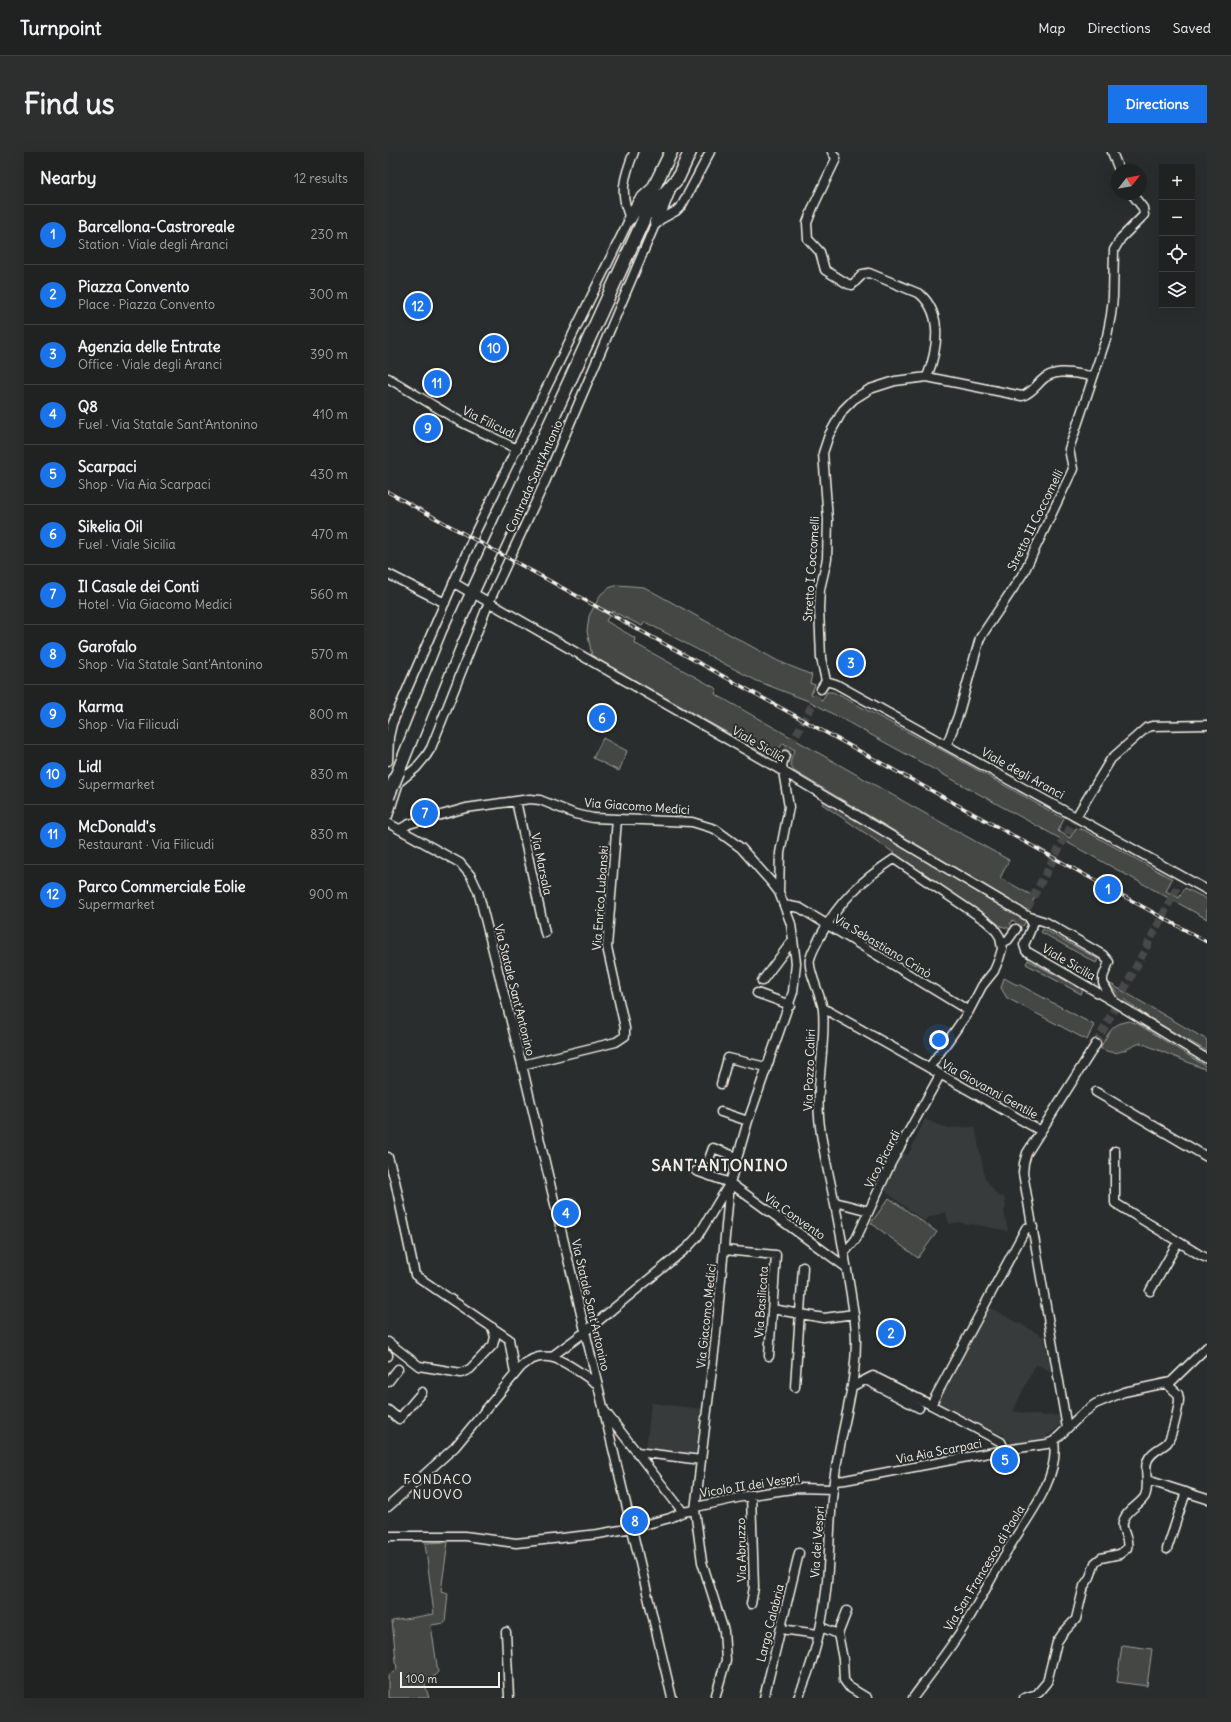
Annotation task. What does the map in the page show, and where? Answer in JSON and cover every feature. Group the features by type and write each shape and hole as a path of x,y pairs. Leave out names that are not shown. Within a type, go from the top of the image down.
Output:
{"highway":[{"path":"630,218 656,171 664,152"},
{"path":"388,797 452,638 643,220 653,189 671,152"},
{"path":"640,201 663,179 678,152"},
{"path":"656,222 684,152"},
{"path":"643,220 678,178 690,152"},
{"path":"653,189 656,171"}],"street":[{"path":"630,218 624,203 623,189 626,174 634,152"},
{"path":"656,222 676,211 682,205 710,152"},
{"path":"832,152 836,158 809,217 807,229 808,239 820,252 825,270 848,284 852,285 863,274 869,273 920,294 925,298 935,316 936,328 932,363 927,377"},
{"path":"1112,152 1117,164"},
{"name":"Stretto II Coccomelli","path":"946,744 958,716 980,638 1024,572 1074,469 1069,449 1092,376 1107,336 1111,315 1114,286 1114,250 1121,238 1143,217 1145,213 1137,200"},
{"name":"Contrada Sant'Antonio","path":"388,762 389,737 392,724 476,531 630,218"},
{"name":"Contrada Sant'Antonio","path":"389,813 398,786 396,775 416,768 431,748 489,602 545,482 656,222"},
{"name":"Stretto I Coccomelli","path":"826,681 821,658 819,608 820,589 827,559 828,520 823,453 829,435 843,410 854,399 870,388 895,381 927,377 1022,396 1028,394 1048,375 1056,372 1092,376"},
{"name":"Via Filicudi","path":"388,378 459,421 517,449"},
{"path":"388,574 445,603"},
{"path":"454,583 466,590"},
{"name":"Viale Sicilia","path":"478,596 784,772 1027,916 1032,920 1033,926 1024,945 1026,951 1114,1002 1207,1059"},
{"path":"821,689 826,681"},
{"name":"Viale degli Aranci","path":"826,681 836,684 946,744 1207,890"},
{"path":"1076,817 1111,759 1146,728 1152,726 1207,725"},
{"path":"779,892 780,853 789,807 782,765 785,755"},
{"name":"Via Giacomo Medici","path":"394,826 408,824 466,808 530,799 540,800 582,816 592,818 692,822 715,829 741,848 779,892 791,924 796,959 790,1005 766,1067 730,1183 716,1344 696,1508 702,1562 724,1631 726,1660 715,1698"},
{"name":"Via Marsala","path":"516,801 545,933"},
{"path":"389,813 394,826"},
{"name":"Via Enrico Lubanski","path":"522,1066 616,1042 625,1036 625,1028 607,947 617,819"},
{"name":"Via Statale Sant'Antonino","path":"394,826 460,863 474,881 478,891 522,1066 596,1383 672,1698"},
{"path":"796,959 810,960 827,925 849,894 874,872 894,859 986,921 998,932 1002,942 1002,949 994,971 982,986 969,1011 929,1068"},
{"path":"1179,884 1183,876"},
{"name":"Via Sebastiano Crinò","path":"784,905 800,908 969,1011"},
{"name":"Viale Sicilia","path":"1027,916 1043,921 1106,956 1109,965 1103,983 1114,1002"},
{"path":"1033,926 1037,922 1043,921"},
{"path":"1002,942 1008,940 1016,929"},
{"path":"762,981 793,940"},
{"name":"Via Pozzo Caliri","path":"810,960 810,967 823,1008 818,1092 819,1116 854,1314"},
{"path":"757,993 790,1005"},
{"name":"Via Giovanni Gentile","path":"823,1008 1041,1131"},
{"path":"1067,1428 1023,1174 1027,1153 1096,1044"},
{"path":"721,1084 728,1058 766,1067"},
{"name":"Vico Picardi","path":"844,1253 856,1240 891,1163 940,1075"},
{"path":"1096,1092 1207,1157"},
{"path":"721,1112 748,1121"},
{"path":"709,1159 713,1148 737,1157"},
{"path":"1115,1151 1115,1203 1207,1258"},
{"path":"388,1157 395,1182 415,1275 509,1339 515,1374"},
{"name":"Via Convento","path":"696,1171 730,1183 847,1268"},
{"path":"395,1182 394,1186 389,1189 396,1193 399,1201"},
{"path":"551,1357 585,1332 688,1247 698,1236 730,1183"},
{"path":"835,1202 869,1211"},
{"path":"931,1405 1026,1228 1033,1227"},
{"path":"1150,1291 1178,1242"},
{"name":"Via Basilicata","path":"724,1250 776,1255 769,1356"},
{"path":"795,1387 804,1267"},
{"path":"772,1309 824,1318 854,1314"},
{"name":"Via dei Vespri","path":"798,1698 812,1663 826,1591 834,1485 853,1386 856,1356 854,1314"},
{"path":"492,1327 496,1337 494,1345"},
{"path":"388,1342 419,1366 461,1373 470,1369 494,1345 502,1340 507,1342 512,1350"},
{"name":"Via Aia Scarpaci","path":"834,1485 845,1480 1005,1450 1038,1446 1054,1441 1089,1408 1104,1400 1132,1390 1167,1384 1175,1380 1207,1347"},
{"path":"388,1507 455,1447 515,1374 531,1359 542,1356 551,1357 596,1383"},
{"path":"388,1382 398,1369"},
{"path":"853,1386 873,1376 1001,1442 1005,1450"},
{"path":"866,1380 919,1408"},
{"path":"1024,1698 1037,1694 1047,1682 1058,1642 1078,1614 1084,1586 1090,1577 1095,1563 1101,1558 1120,1554 1127,1548 1128,1541 1124,1532 1123,1524 1125,1517 1145,1496 1147,1462 1152,1454 1170,1439 1179,1402 1178,1394 1167,1384"},
{"path":"388,1410 399,1419 422,1392"},
{"path":"602,1407 683,1512"},
{"name":"Via San Francesco di Paola","path":"913,1698 962,1630 1015,1537 1042,1496 1054,1459 1054,1441"},
{"path":"637,1452 701,1460"},
{"path":"1147,1480 1207,1500"},
{"name":"Vicolo II dei Vespri","path":"388,1536 465,1536 516,1543 598,1534 632,1528 670,1518 696,1508 751,1495 799,1488 834,1485"},
{"path":"1167,1549 1186,1492"},
{"name":"Via Abruzzo","path":"751,1495 754,1587 751,1604"},
{"name":"Largo Calabria","path":"764,1698 799,1553"},
{"path":"847,1611 838,1634 843,1659 844,1680 851,1694 867,1698"},
{"path":"781,1628 838,1634"},
{"path":"506,1632 509,1698"}],"shaded area":[{"path":"618,585 644,587 778,661 812,675 810,683 815,685 811,694 822,700 827,692 833,692 949,754 1064,819 1058,831 1070,838 1076,828 1084,830 1172,879 1166,891 1179,898 1185,888 1207,899 1207,919 811,702 757,681 645,622 642,626 612,611 606,621 635,638 634,643 717,689 715,694 1009,860 1000,878 1035,897 1028,911 794,771 792,768 791,758 795,750 783,743 775,754 770,756 767,755 592,656 587,631 589,616 601,594 609,588"},
{"path":"603,738 627,751 619,771 593,758"},
{"path":"824,801 1026,921 1023,926 1013,920 1010,924 1013,926 1011,929 1001,926 822,804"},
{"path":"1043,929 1098,959 1096,963 1041,932"},
{"path":"1028,960 1083,990 1081,994 1026,964"},
{"path":"1004,978 1020,985 1094,1025 1087,1040 1007,998 1001,988"},
{"path":"1109,983 1207,1040 1207,1051 1168,1029 1127,1002"},
{"path":"1129,1021 1138,1024 1207,1067 1207,1070 1141,1043 1121,1052 1106,1051 1100,1048 1114,1027 1123,1022"},
{"path":"925,1119 945,1128 975,1127 985,1178 998,1196 1004,1197 1006,1207 1004,1212 1008,1231 971,1224 968,1225 959,1222 949,1224 946,1212 927,1218 924,1221 882,1189 901,1152 908,1155"},
{"path":"576,1196 580,1215 574,1216 576,1222 573,1223 574,1225 565,1228 558,1200"},
{"path":"889,1198 937,1232 918,1258 871,1223"},
{"path":"989,1307 1044,1337 1051,1372 1036,1364 1013,1411 1041,1416 1058,1415 1061,1425 1045,1438 1016,1444 1003,1438 1004,1435 1001,1433 1000,1435 938,1404"},
{"path":"651,1403 702,1409 695,1455 646,1450"},
{"path":"448,1542 441,1591 448,1593 445,1623 431,1625 438,1672 425,1685 429,1698 388,1698 388,1675 397,1670 392,1621 434,1614 425,1543"},
{"path":"1122,1645 1152,1649 1147,1686 1117,1682"}],"tunnel":[{"path":"785,755 821,689"},
{"path":"1016,929 1076,817"},
{"path":"1096,1044 1179,884"}],"railway":[{"path":"388,492 1207,942"}],"place":[{"name":"Parco Commerciale Eolie","path":"418,306"},
{"name":"Lidl","path":"494,348"},
{"name":"McDonald's","path":"437,383"},
{"name":"Karma","path":"428,428"},
{"name":"Agenzia delle Entrate","path":"851,663"},
{"name":"Sikelia Oil","path":"602,718"},
{"name":"Il Casale dei Conti","path":"425,813"},
{"name":"Barcellona-Castroreale","path":"1108,889"},
{"name":"Q8","path":"566,1213"},
{"name":"Piazza Convento","path":"891,1333"},
{"name":"Scarpaci","path":"1005,1460"},
{"name":"Garofalo","path":"635,1521"}],"district":[{"name":"SANT'ANTONINO","path":"720,1165"},
{"name":"FONDACO NUOVO","path":"438,1486"}]}
